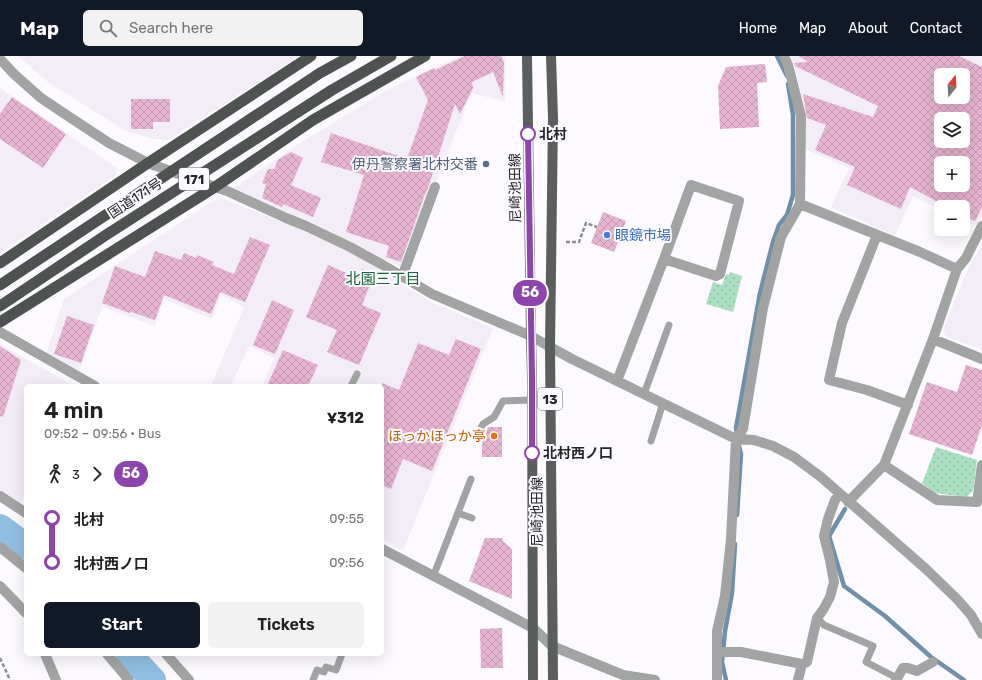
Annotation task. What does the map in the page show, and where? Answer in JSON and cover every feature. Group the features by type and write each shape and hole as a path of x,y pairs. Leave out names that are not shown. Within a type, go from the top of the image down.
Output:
{"highway":[{"path":"0,263 148,163 311,56"},
{"name":"国道171号","path":"0,285 320,73 351,56"},
{"name":"国道171号","path":"0,306 119,227 332,90 391,56"},
{"name":"171","path":"0,322 215,187 313,120 425,56"}],"main road":[{"name":"尼崎池田線","path":"527,56 532,400 533,680"},
{"name":"尼崎池田線","path":"551,56 553,118 550,347 552,680"}],"street":[{"path":"717,680 717,631 725,596 731,539 736,439 743,429 763,308 781,237 800,204 802,116 788,65 784,56"},
{"path":"0,59 14,74 41,98 109,143 148,163 227,191 306,226 350,247 432,294 531,336 617,381 736,439 761,442 773,446 794,457 840,494 957,598 971,615 982,634"},
{"path":"617,381 691,185 739,201 720,274 716,276 664,259"},
{"path":"402,277 434,202 435,187"},
{"path":"800,204 920,252 957,269"},
{"path":"848,502 884,465 933,339 957,269 966,258 982,226"},
{"path":"877,235 842,323 829,380 867,390 908,405"},
{"path":"0,332 91,384"},
{"path":"933,339 982,359"},
{"path":"884,465 937,500 980,503 982,465"},
{"path":"717,652 741,652 802,664 807,662 817,618 830,597 834,582 824,536 828,518 835,500 840,494"},
{"path":"0,496 24,512"},
{"path":"0,547 24,566"},
{"path":"384,550 533,628 552,646 623,675 655,680"},
{"path":"0,586 24,611"},
{"path":"46,656 56,680"},
{"path":"109,656 129,680"},
{"path":"168,656 189,680"},
{"path":"896,679 903,668 917,671 933,662"},
{"path":"798,680 802,664"}],"lane":[{"path":"644,394 669,325"},
{"path":"352,384 356,374"},
{"path":"480,430 483,424 494,417 502,400 532,400"},
{"path":"651,441 663,403"},
{"path":"433,577 471,479"},
{"path":"458,513 472,518"},
{"path":"817,618 824,625 873,646 866,662 896,679"},
{"path":"313,680 317,670 324,672 326,667 336,670 341,656"}],"path":[{"path":"566,242 579,242 586,223 598,227"},
{"path":"0,658 10,680"}],"shaded area":[{"path":"18,56 299,56 168,140 153,139 126,131 49,83"},
{"path":"459,56 506,56 505,102 472,93 436,182 432,181 402,268 305,219 288,214 231,190 297,145 387,90"},
{"path":"790,56 982,56 982,214 976,226 970,223 970,200 934,200 934,206 913,196 895,236 831,207 849,168 805,149 805,110 794,65"},
{"path":"0,88 116,167 116,175 0,253"},
{"path":"219,197 302,230 357,256 431,302 493,328 403,551 384,540 384,384 263,384 274,358 249,346 232,384 212,384 244,307 221,295 212,319 164,299 155,326 102,307 79,372 46,354 64,299"},
{"path":"982,244 982,349 946,337 943,330 966,273"},
{"path":"0,344 71,384 24,384 24,496 21,503 0,490"}],"green space":[{"path":"730,272 742,276 733,312 706,304 713,282 722,285 726,274 729,275"},
{"path":"936,447 977,460 973,491 966,497 935,493 922,483"}],"building":[{"path":"465,56 501,56 504,62 503,97 493,72 472,82 473,88 460,114 455,104 428,188 401,262 386,257 389,246 346,232 364,175 321,162 331,133 407,159 428,100 416,77"},
{"path":"799,56 959,56 982,67 982,207 975,221 970,218 970,200 934,200 910,187 901,209 847,185 855,167 815,150 826,125 807,118 803,94 873,117 878,106 795,66 794,63 808,62"},
{"path":"765,64 767,82 757,83 759,127 720,129 718,86 726,67"},
{"path":"12,97 66,134 43,168 0,139 0,114"},
{"path":"131,99 170,99 170,122 153,122 153,129 131,129"},
{"path":"291,152 303,158 291,185 321,198 313,217 283,204 282,207 262,198 266,184 262,183 268,169 274,169 278,160"},
{"name":"眼鏡市場","path":"603,212 626,221 614,252 591,243"},
{"path":"250,237 270,245 245,302 220,292 211,314 164,295 155,320 102,303 115,266 145,277 155,251 181,260 184,253 196,258 197,255 214,262 212,265 234,274"},
{"path":"328,265 358,278 362,269 374,274 362,305 381,313 359,365 327,352 337,330 306,317"},
{"path":"272,300 294,310 275,354 253,345"},
{"path":"67,316 94,325 81,363 54,354"},
{"path":"456,339 481,349 432,471 403,459 391,489 384,486 384,384 382,383 399,390 418,343 449,355"},
{"path":"0,346 21,360 3,417 0,416"},
{"path":"283,350 318,365 309,384 268,384"},
{"path":"966,365 982,370 982,425 972,455 909,434 927,382 957,392"},
{"name":"ほっかほっか亭","path":"488,427 502,427 502,457 482,457 482,444"},
{"path":"485,538 502,538 503,541 512,549 512,599 469,581"},
{"path":"502,628 503,668 481,668 480,629"}],"waterway":[{"path":"777,56 787,76"},
{"path":"737,435 736,428 760,293 773,242 779,225 787,215 793,195 793,115 788,84"},
{"path":"737,515 741,454 739,446"},
{"path":"845,509 829,536 844,586 885,616 931,657 964,680"},
{"path":"0,527 24,545"},
{"path":"726,680 722,662 725,631 732,593 735,544"},
{"path":"131,656 153,680"}],"bus line":[{"name":"56","path":"528,134 532,453"}],"place":[{"name":"北村","path":"528,134"},
{"name":"伊丹警察署北村交番","path":"486,164"},
{"name":"眼鏡市場","path":"607,235"},
{"name":"ほっかほっか亭","path":"494,436"},
{"name":"北村西ノ口","path":"532,453"}],"district":[{"name":"北園三丁目","path":"383,279"}]}
